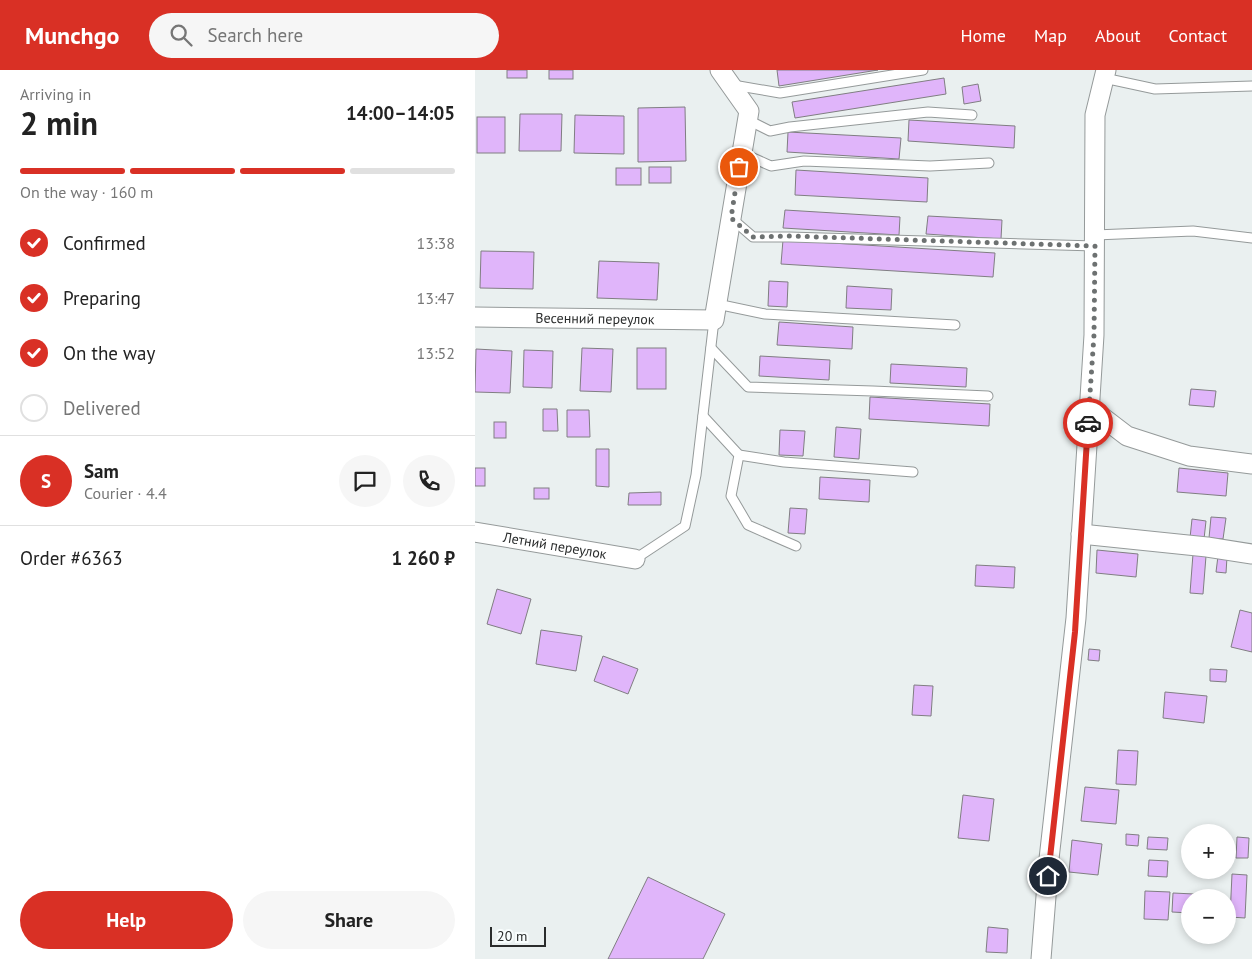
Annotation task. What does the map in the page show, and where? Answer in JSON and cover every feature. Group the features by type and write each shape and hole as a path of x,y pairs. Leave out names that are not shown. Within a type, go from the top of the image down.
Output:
{"street":[{"path":"1041,959 1049,859 1075,632 1094,335 1095,115 1105,74"},
{"path":"716,312 749,111 725,77"},
{"name":"Весенний переулок","path":"475,317 716,312"},
{"path":"1089,407 1127,436 1189,456 1252,464"},
{"name":"Летний переулок","path":"475,532 635,559"},
{"path":"1081,534 1252,554"}],"lane":[{"path":"725,77 780,93 923,70"},
{"path":"1105,74 1155,89 1252,86"},
{"path":"748,120 770,131 928,112 972,116"},
{"path":"742,153 771,166 804,161 930,166 989,163"},
{"path":"731,218 753,237 1095,241 1193,231 1252,238"},
{"path":"635,559 685,526 696,475 716,312 955,325"},
{"path":"711,348 748,387 873,390 988,396"},
{"path":"703,416 739,455 784,462 913,472"},
{"path":"739,455 731,496 748,525 796,546"}],"building":[{"path":"507,70 527,70 527,78 507,78"},
{"path":"549,70 573,70 573,79 549,79"},
{"path":"777,70 878,70 779,86"},
{"path":"944,78 946,94 795,118 792,102"},
{"path":"978,84 981,101 964,104 962,87"},
{"path":"685,107 686,161 638,162 638,108"},
{"path":"520,114 562,114 561,151 519,151"},
{"path":"575,115 624,116 624,154 574,153"},
{"path":"477,117 505,117 505,153 477,153"},
{"path":"909,120 1015,126 1014,148 908,141"},
{"path":"788,132 901,138 899,159 787,152"},
{"path":"649,167 671,167 671,183 649,183"},
{"path":"616,168 641,168 641,185 616,185"},
{"path":"796,170 928,178 927,202 795,195"},
{"path":"785,210 900,217 899,235 783,228"},
{"path":"928,216 1002,220 1001,239 926,234"},
{"path":"783,240 995,253 993,277 781,264"},
{"path":"481,251 534,252 533,289 480,288"},
{"path":"599,261 659,263 657,300 597,298"},
{"path":"769,281 788,282 787,307 768,306"},
{"path":"847,286 892,289 891,310 846,308"},
{"path":"779,322 853,327 852,349 777,345"},
{"path":"582,348 613,349 611,392 580,391"},
{"path":"637,348 666,348 666,389 637,389"},
{"path":"476,349 512,351 510,393 475,392"},
{"path":"524,350 553,351 552,388 523,387"},
{"path":"760,356 830,360 829,380 759,376"},
{"path":"891,364 967,368 966,387 890,383"},
{"path":"1191,389 1216,391 1214,407 1189,405"},
{"path":"870,397 990,404 989,426 869,419"},
{"path":"543,409 557,409 558,431 543,431"},
{"path":"567,410 589,410 590,437 567,437"},
{"path":"494,422 506,422 506,438 494,438"},
{"path":"836,427 861,429 859,459 834,457"},
{"path":"780,430 805,431 803,456 779,455"},
{"path":"596,449 609,449 609,487 596,486"},
{"path":"475,468 485,468 485,486 475,486"},
{"path":"1179,468 1228,473 1226,496 1177,492"},
{"path":"820,477 870,480 869,502 819,499"},
{"path":"534,488 549,488 549,499 534,499"},
{"path":"661,492 661,505 628,505 629,493"},
{"path":"790,508 807,509 805,534 788,533"},
{"path":"1211,517 1226,518 1223,539 1209,538"},
{"path":"1192,519 1206,521 1204,539 1190,538"},
{"path":"1097,550 1138,554 1136,577 1096,573"},
{"path":"1193,554 1206,556 1203,594 1190,593"},
{"path":"1218,556 1227,557 1226,573 1216,572"},
{"path":"976,565 1015,567 1014,588 975,586"},
{"path":"497,589 531,599 521,634 487,624"},
{"path":"1240,610 1252,613 1252,652 1231,647"},
{"path":"541,630 582,636 576,671 536,664"},
{"path":"1089,649 1100,650 1099,661 1088,660"},
{"path":"603,656 638,669 628,694 594,681"},
{"path":"1210,669 1227,670 1226,682 1210,681"},
{"path":"914,685 933,686 931,716 912,715"},
{"path":"1165,692 1207,696 1204,723 1163,718"},
{"path":"1118,750 1138,751 1136,785 1116,784"},
{"path":"1085,787 1119,790 1116,824 1081,821"},
{"path":"963,795 994,799 989,841 958,838"},
{"path":"1126,834 1139,835 1138,846 1126,845"},
{"path":"1148,837 1168,838 1167,850 1147,849"},
{"path":"1237,837 1249,838 1248,858 1236,858"},
{"path":"1072,840 1102,844 1098,875 1069,872"},
{"path":"1149,860 1168,861 1167,877 1148,876"},
{"path":"1236,874 1247,875 1245,918 1236,917 1236,889 1231,889 1232,879 1236,879"},
{"path":"648,877 725,914 703,959 608,959"},
{"path":"1145,891 1170,892 1168,920 1144,919"},
{"path":"1173,893 1181,893 1181,912 1172,912"},
{"path":"988,927 1008,929 1007,953 986,952"}],"way so far":[{"path":"739,167 731,218 753,237 789,236 1095,246 1094,335 1088,423"}],"route":[{"path":"1048,876 1075,632 1088,423"}]}
